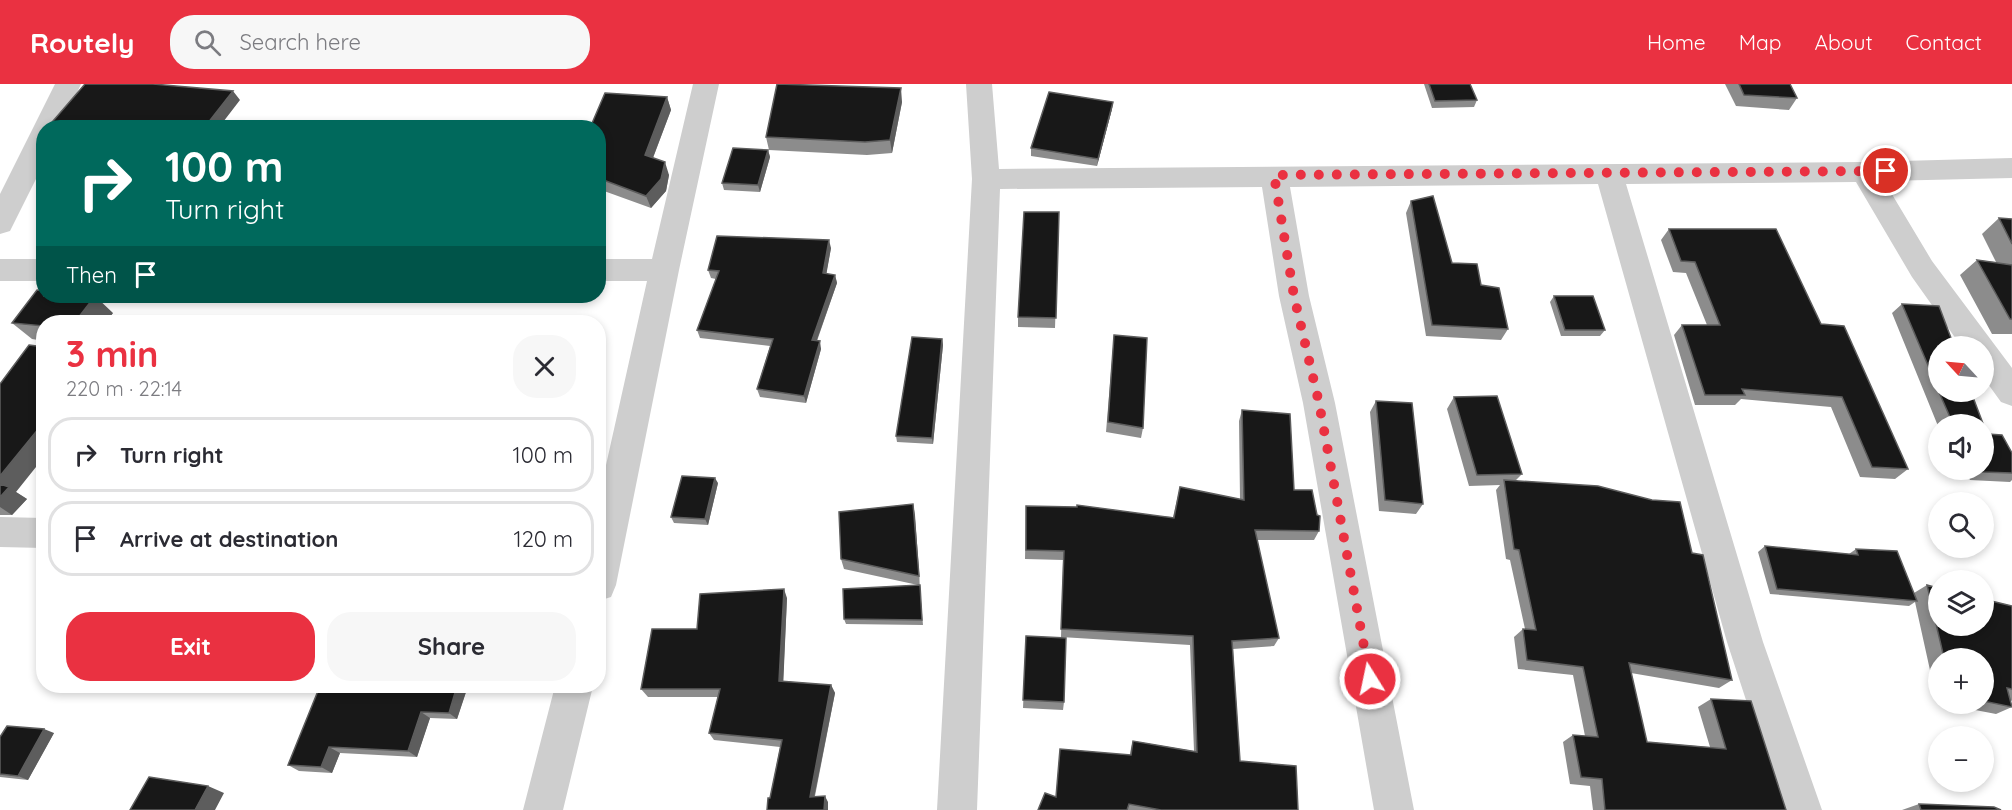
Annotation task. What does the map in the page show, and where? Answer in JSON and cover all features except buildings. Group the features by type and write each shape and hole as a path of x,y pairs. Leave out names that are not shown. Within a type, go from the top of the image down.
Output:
{"street":[{"path":"51,120 68,84"},
{"path":"606,527 706,84"},
{"path":"957,810 986,178 979,84"},
{"path":"0,223 36,150"},
{"path":"986,178 1864,172 2012,168"},
{"path":"1864,172 1922,269 1971,336"},
{"path":"1609,174 1745,642 1802,810"},
{"path":"1274,175 1294,296 1319,403 1394,810"},
{"path":"0,270 36,270"},
{"path":"606,270 664,270"},
{"path":"1994,368 2012,393"},
{"path":"0,532 36,532"},
{"path":"543,810 572,693"}],"route":[{"path":"1370,679 1319,403 1294,296 1274,175 1886,171"}]}
